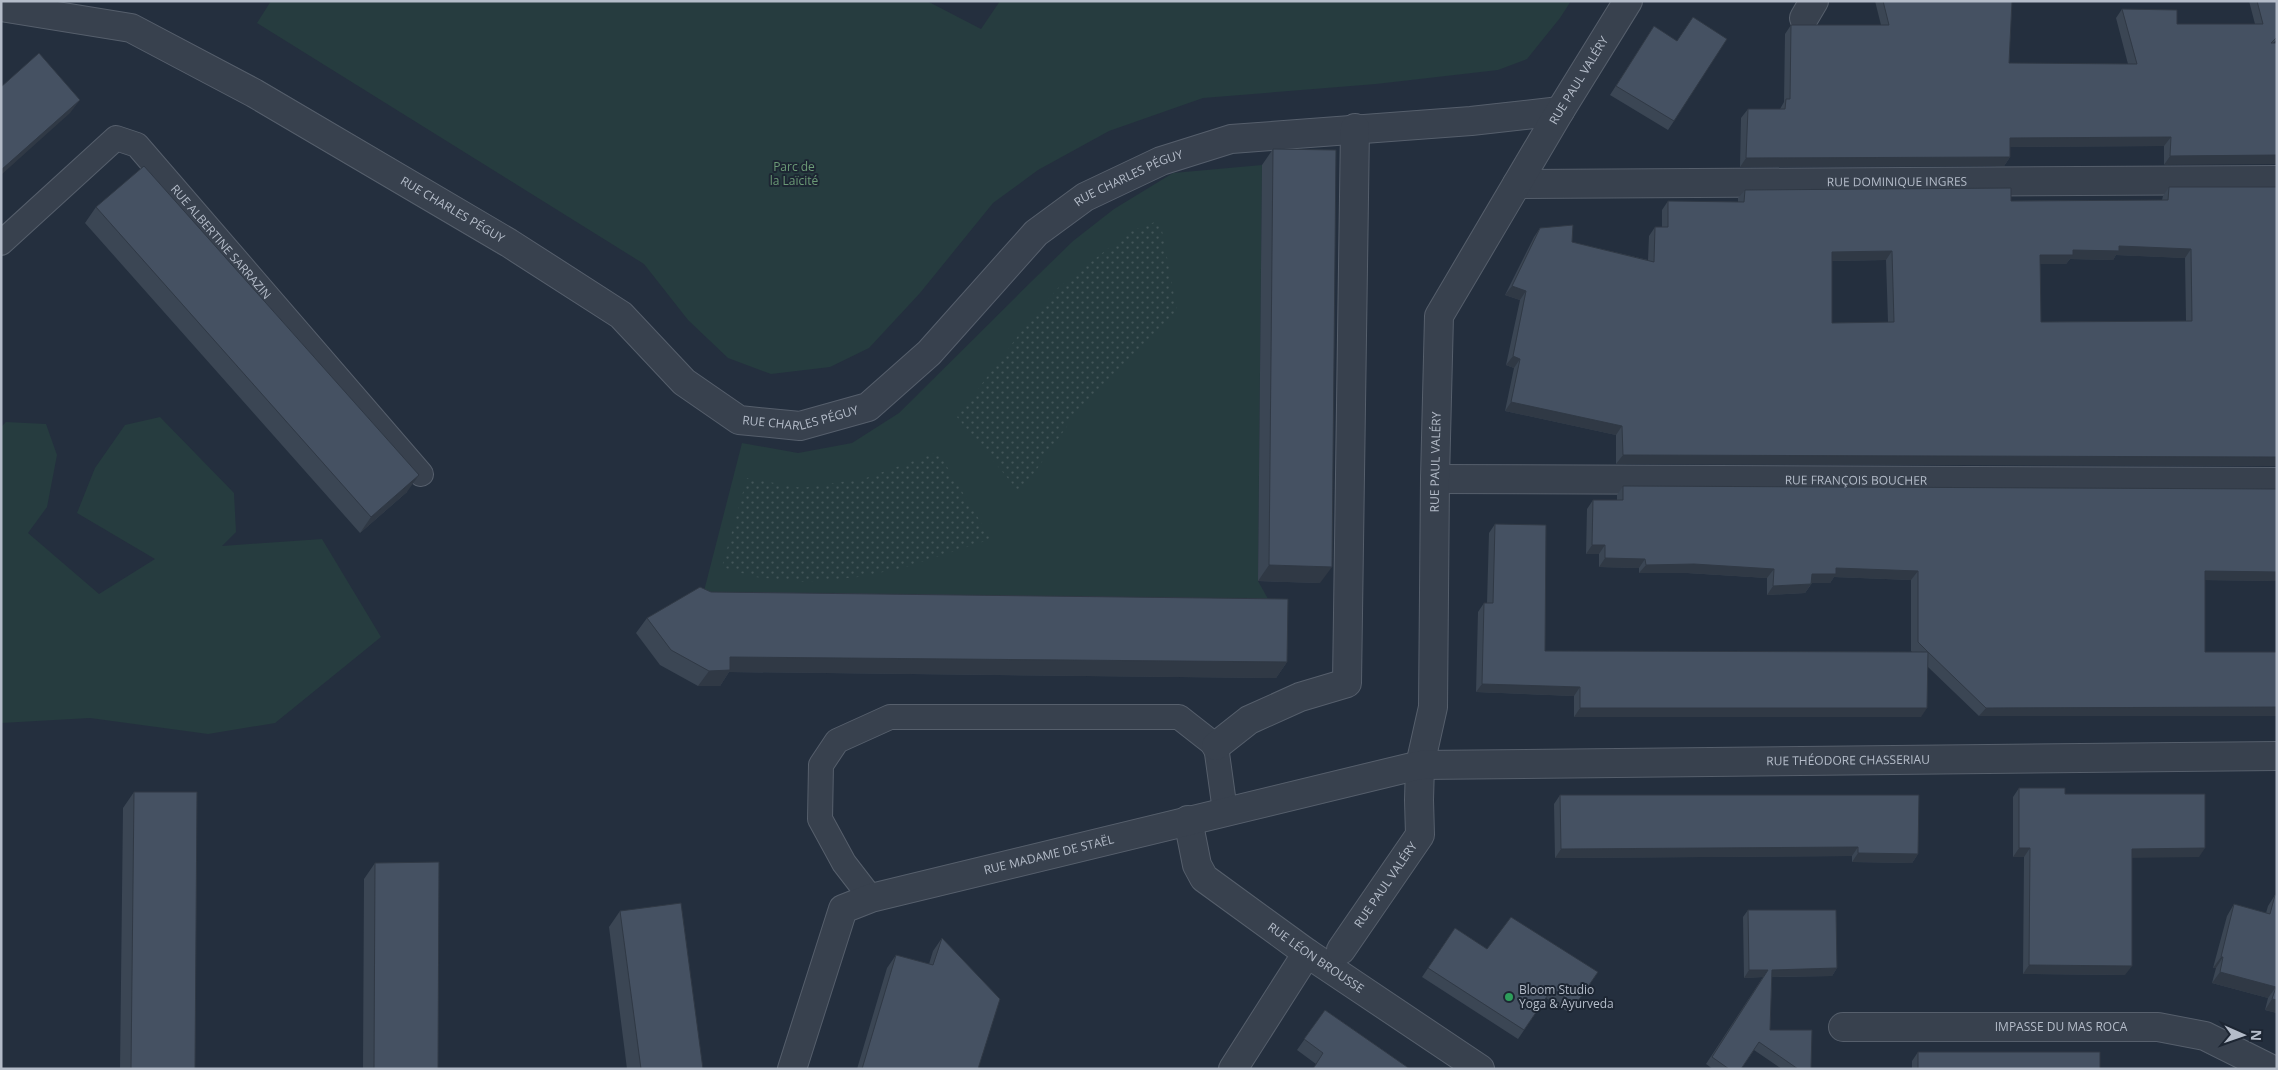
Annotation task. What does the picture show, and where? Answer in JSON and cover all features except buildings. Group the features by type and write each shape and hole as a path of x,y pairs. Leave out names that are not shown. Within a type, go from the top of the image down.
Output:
{"street":[{"name":"RUE PAUL VALÉRY","path":"1341,950 1420,835 1418,800 1420,765 1433,707 1439,316 1560,110 1628,1"},
{"name":"RUE CHARLES PÉGUY","path":"1,7 131,28 254,93 517,248 621,315 684,382 739,420 800,426 868,407 930,353 1036,233 1085,197 1160,161 1231,139 1355,128 1471,121 1560,110"},
{"path":"1216,746 1249,720 1300,697 1347,683 1355,128"},
{"name":"RUE DOMINIQUE INGRES","path":"1517,184 2277,180"},
{"name":"RUE FRANÇOIS BOUCHER","path":"1435,479 2277,482"},
{"name":"RUE THÉODORE CHASSERIAU","path":"1420,765 2277,756"},
{"name":"RUE MADAME DE STAËL","path":"792,1069 843,909 870,898 1420,765"},
{"name":"RUE LÉON BROUSSE","path":"1188,820 1196,865 1204,878 1307,953 1480,1069"},
{"path":"1232,1069 1307,953"},
{"name":"IMPASSE DU MAS ROCA","path":"1843,1028 2158,1027 2204,1036 2271,1069"}],"lane":[{"name":"RUE ALBERTINE SARRAZIN","path":"1,243 116,138 136,145 421,474"},
{"path":"870,898 844,863 820,819 821,765 837,741 890,717 1179,717 1216,746 1225,811"}],"green space":[{"name":"Parc de la Laïcité","path":"271,1 927,1 981,29 1000,1 1571,1 1560,18 1527,59 1498,70 1376,84 1203,98 1109,131 1038,170 993,203 920,293 869,348 830,367 771,374 728,358 688,320 644,264 257,23"},
{"path":"1262,165 1258,581 1277,615 735,608 704,591 742,443 798,453 852,443 899,413 1073,241 1114,209 1173,173"},
{"path":"1160,220 1177,311 1077,412 1020,493 957,417 1027,324 1058,288 1129,232"},
{"path":"160,417 234,493 236,532 222,546 322,539 381,637 275,723 208,734 90,718 1,723 1,427 6,422 46,424 57,455 47,507 28,533 99,594 155,559 77,513 95,468 125,425"},
{"path":"938,452 991,539 903,568 858,577 803,582 755,577 722,567 747,478 802,488 866,478"}],"place":[{"name":"Bloom Studio Yoga & Ayurveda","path":"1509,997"}]}
